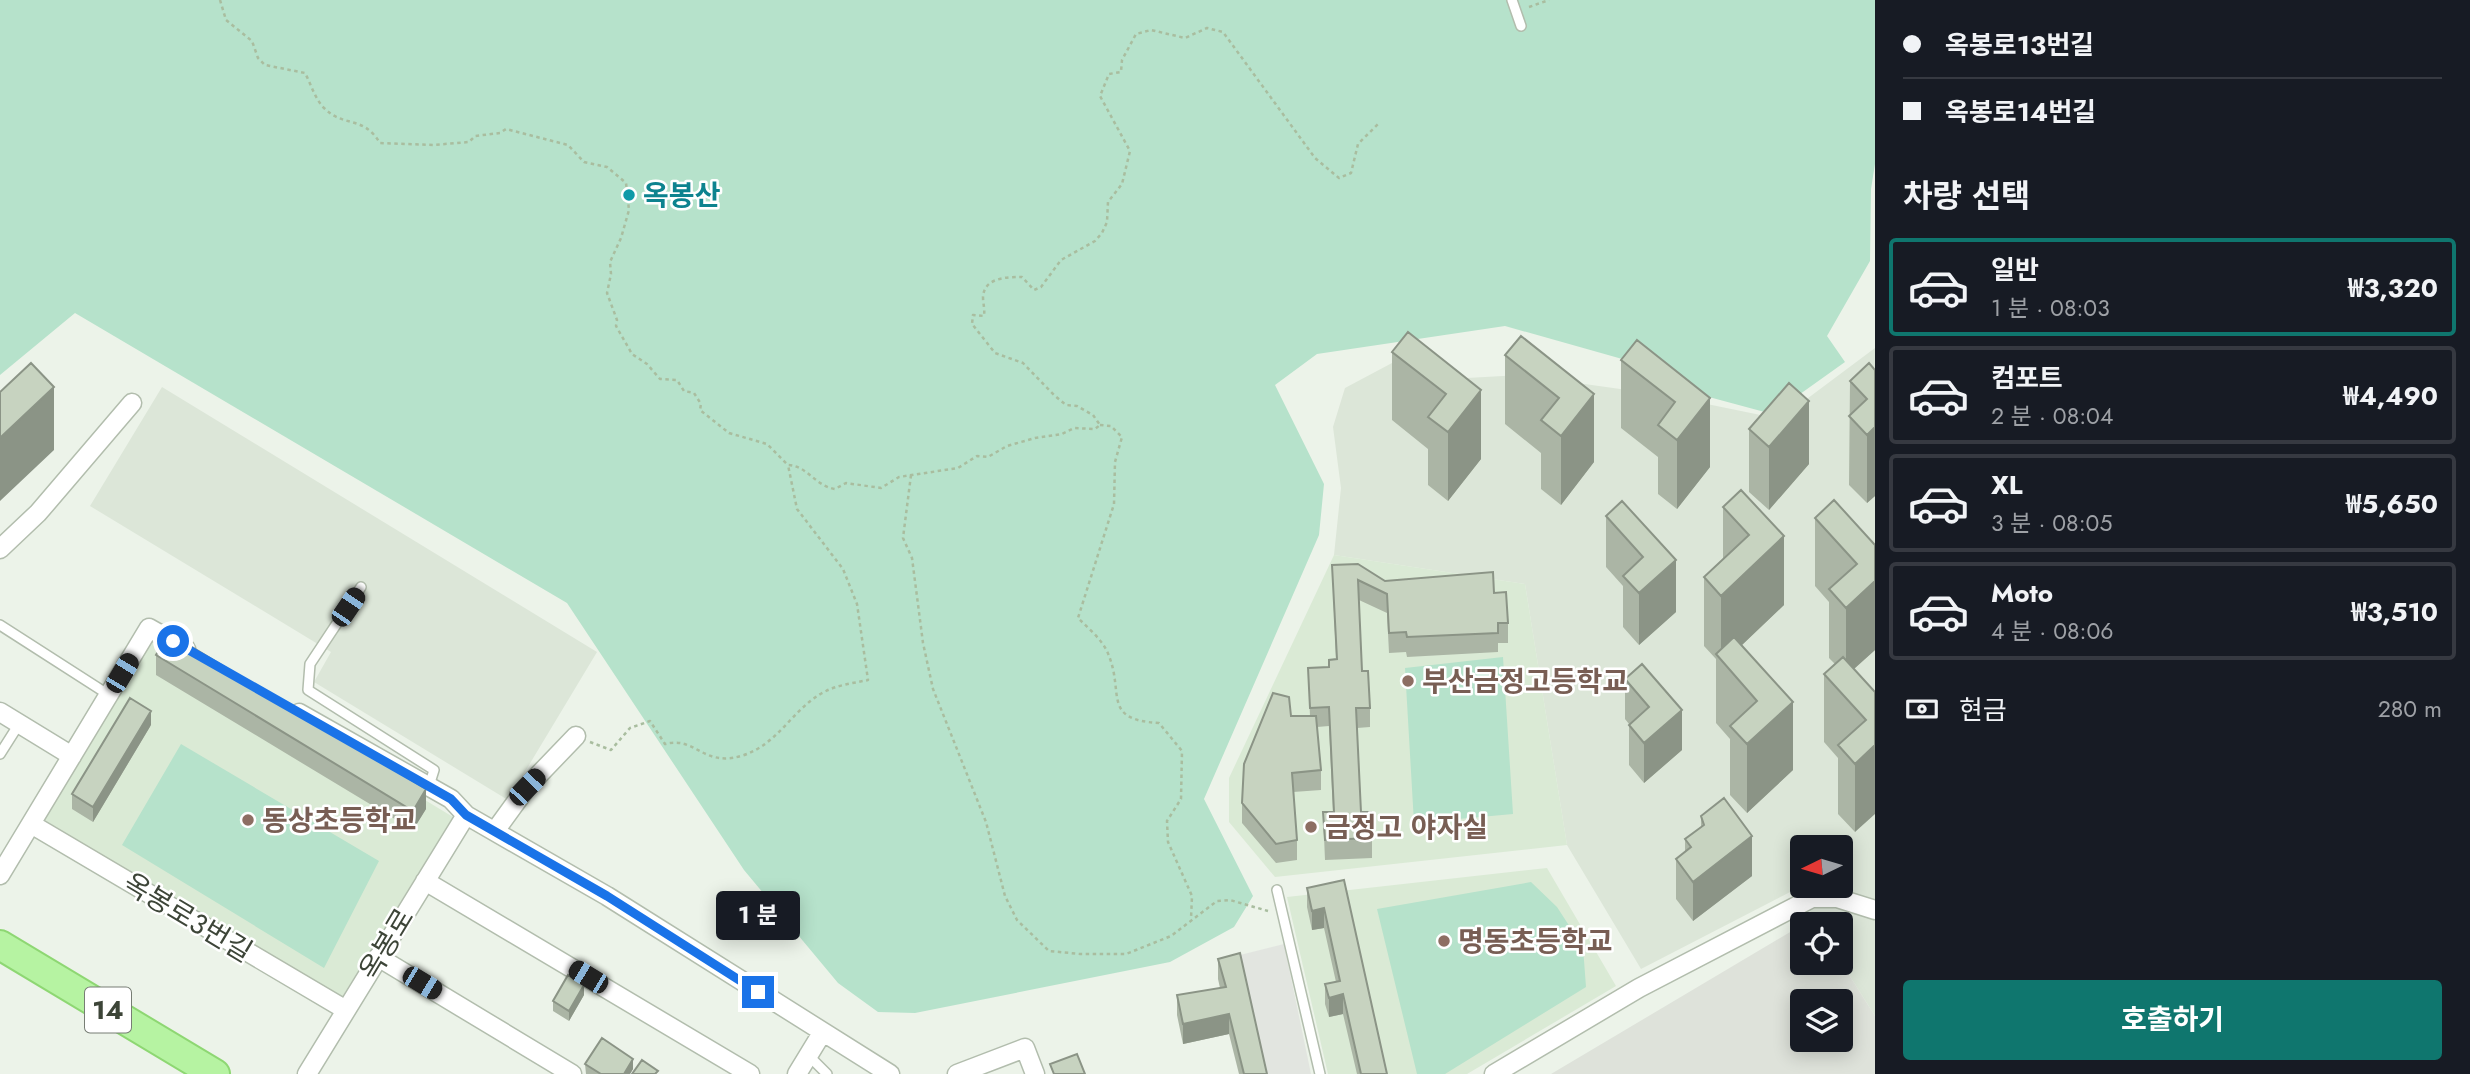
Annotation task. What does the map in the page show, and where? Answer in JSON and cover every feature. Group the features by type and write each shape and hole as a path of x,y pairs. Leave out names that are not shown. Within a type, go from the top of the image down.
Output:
{"main road":[{"name":"14","path":"0,945 215,1074"}],"street":[{"path":"0,549 38,513 132,403"},
{"path":"0,875 149,628 198,656"},
{"path":"283,704 451,799 466,815 607,896 890,1074"},
{"path":"0,712 72,757"},
{"path":"495,831 527,787 576,736"},
{"name":"옥봉로","path":"307,1074 466,815"},
{"name":"옥봉로3번길","path":"31,824 346,1010"},
{"path":"425,881 750,1074"},
{"path":"1494,1074 1639,988 1812,898 1837,898 1875,911"},
{"path":"379,957 572,1074"},
{"path":"797,1074 822,1033"},
{"path":"957,1074 1025,1048 1035,1074"}],"lane":[{"path":"1512,0 1521,26"},
{"path":"361,587 310,664 308,690 434,770 429,786"},
{"path":"0,625 109,695"},
{"path":"0,754 19,724"},
{"path":"1277,890 1320,1074"},
{"path":"808,1055 827,1074"}],"path":[{"path":"220,0 226,20 252,41 258,58 265,65 305,73 324,108 342,119 368,126 380,143 433,145 469,142 475,135 500,133 506,129 568,145 584,162 607,167 626,183 629,210 610,262 611,274 607,293 617,320 616,326 632,354 647,364 660,379 677,380 684,391 694,393 701,404 700,410 717,427 768,444 788,466 797,509 843,569 857,604 867,680 828,690 797,714 783,731 744,755 718,760 685,743 665,744 650,721 630,728 611,750 576,736"},
{"path":"1516,12 1549,0"},
{"path":"1100,425 1093,415 1066,405 1054,396 1023,363 995,353 972,324 973,315 984,316 983,296 992,282 1004,277 1022,277 1034,290 1041,287 1061,260 1095,241 1102,233 1108,202 1122,184 1130,152 1101,101 1100,90 1109,74 1121,72 1126,50 1136,34 1152,30 1185,38 1207,28 1223,32 1315,158 1339,178 1352,173 1358,144 1379,123"},
{"path":"788,466 800,466 820,484 835,489 846,482 858,482 874,489 911,475 958,468 976,456 988,457 1007,446 1062,434 1074,428 1085,430 1100,425 1111,426 1122,437 1115,462 1116,492 1078,618 1108,652 1119,709 1132,720 1159,723 1170,733 1182,751 1181,799 1167,821 1168,842 1192,896 1191,920"},
{"path":"911,475 903,538 912,558 923,643 933,689 986,822 1005,896 1017,920 1049,951 1126,954 1160,942 1217,901 1230,900 1281,915"}],"shaded area":[{"path":"0,0 1875,0 1875,164 1871,189 1870,261 1827,336 1845,362 1772,414 1683,390 1647,366 1505,326 1317,354 1275,385 1324,484 1319,535 1204,799 1253,896 1234,927 1170,962 915,1013 878,1012 838,983 744,870 567,603 75,313 0,375"},
{"path":"1875,348 1875,1016 1849,975 1853,975 1853,912 1811,912 1803,898 1853,898 1853,835 1790,835 1790,892 1641,969 1567,845 1525,584 1334,555 1341,488 1333,427 1345,388 1392,363 1449,379 1521,375 1663,395 1780,419"},
{"path":"162,387 597,652 508,800 314,682 331,652 90,506"},
{"name":"부산금정고등학교","path":"1334,555 1525,584 1567,845 1275,877 1229,822 1229,778"},
{"name":"동상초등학교","path":"158,638 453,817 339,1002 42,824 152,639"},
{"path":"1503,657 1513,814 1414,823 1405,668"},
{"path":"181,744 379,861 324,968 122,845"},
{"name":"명동초등학교","path":"1547,868 1616,986 1467,1074 1328,1074 1287,897"},
{"path":"1531,882 1557,907 1583,947 1586,987 1445,1074 1417,1074 1377,909"},
{"path":"1790,932 1790,975 1849,975 1875,1016 1875,1074 1551,1074"},
{"path":"1284,944 1311,1074 1264,1074 1240,955"}],"building":[{"path":"1408,332 1481,390 1448,432 1428,417 1446,394 1392,352"},
{"path":"1521,336 1594,394 1561,436 1541,420 1559,398 1505,355"},
{"path":"1637,340 1710,398 1677,440 1658,425 1675,402 1621,360"},
{"path":"31,363 54,387 0,438 0,392"},
{"path":"1869,363 1875,370 1875,427 1867,435 1849,416 1867,399 1850,381"},
{"path":"1789,383 1809,401 1769,447 1749,429"},
{"path":"1741,490 1784,536 1721,596 1704,577 1749,535 1723,507"},
{"path":"1834,500 1875,545 1875,581 1846,608 1829,589 1857,564 1815,518"},
{"path":"1622,501 1676,560 1639,593 1623,576 1643,557 1606,516"},
{"path":"1358,564 1385,581 1493,572 1494,593 1506,592 1508,623 1498,623 1498,633 1407,637 1406,632 1389,633 1387,594 1358,580 1362,671 1368,671 1370,708 1356,708 1361,812 1371,812 1372,838 1325,840 1323,812 1334,812 1329,707 1310,708 1308,668 1329,667 1329,660 1337,659 1332,565"},
{"path":"169,633 426,789 413,811 156,655"},
{"path":"1734,637 1793,702 1747,744 1730,726 1757,701 1716,654"},
{"path":"1843,657 1875,692 1875,745 1855,764 1838,745 1866,720 1824,674"},
{"path":"1642,664 1682,710 1644,743 1629,725 1649,707 1625,679"},
{"path":"1273,693 1289,697 1291,716 1316,716 1321,770 1292,773 1297,840 1276,844 1242,803 1244,764"},
{"path":"130,698 151,711 93,807 72,794"},
{"path":"1724,798 1752,836 1693,882 1676,859 1691,847 1685,839 1704,825 1701,816"},
{"path":"1344,880 1387,1074 1361,1074 1343,994 1329,998 1325,984 1340,981 1324,908 1312,911 1307,888"},
{"path":"1240,953 1267,1074 1244,1074 1229,1014 1183,1024 1177,995 1226,987 1218,959"},
{"path":"568,975 584,985 569,1011 553,1001"},
{"path":"602,1038 633,1059 624,1074 601,1074 585,1064"},
{"path":"1077,1054 1085,1074 1054,1074 1050,1064"},
{"path":"642,1060 658,1071 655,1074 632,1074"}],"place":[{"name":"옥봉산","path":"629,195"},
{"name":"부산금정고등학교","path":"1408,681"},
{"name":"동상초등학교","path":"248,820"},
{"name":"금정고 야자실","path":"1311,827"},
{"name":"명동초등학교","path":"1444,941"}],"route":[{"path":"173,641 451,799 466,815 607,896 758,992"}]}
